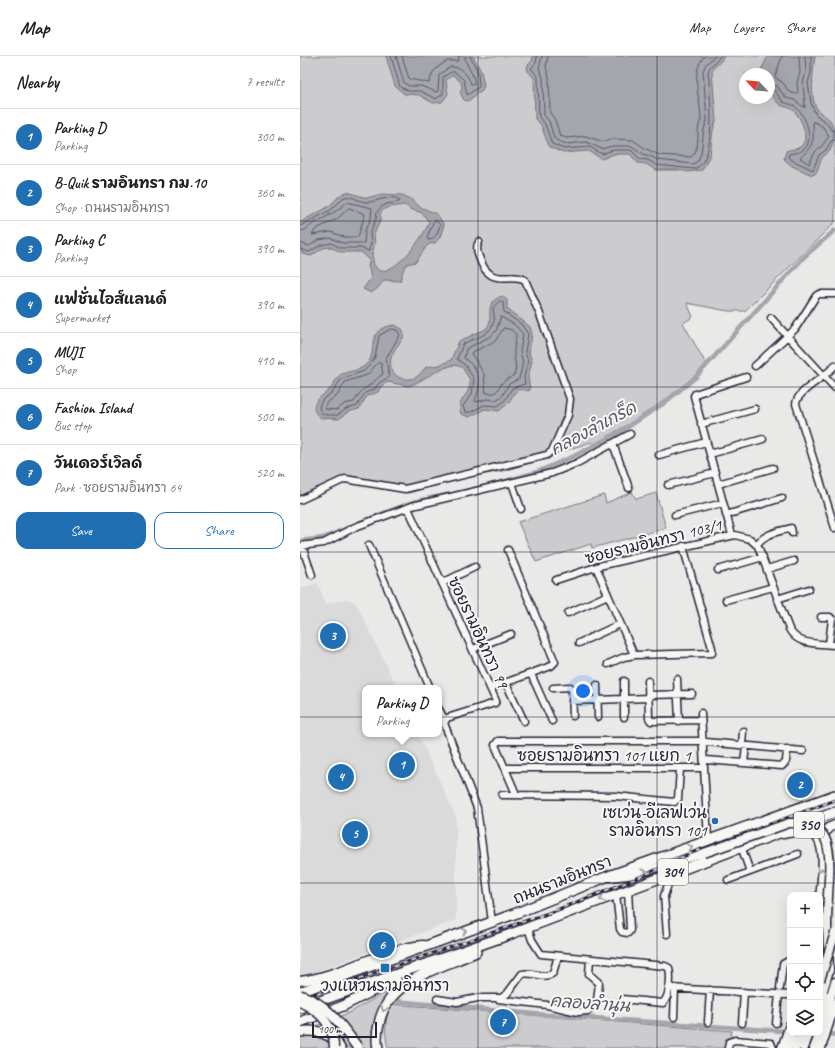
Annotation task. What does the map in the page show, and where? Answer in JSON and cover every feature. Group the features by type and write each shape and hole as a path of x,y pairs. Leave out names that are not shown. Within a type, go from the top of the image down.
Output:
{"highway":[{"name":"ถนนรามอินทรา","path":"300,994 492,922 606,877 835,795"},
{"path":"815,802 821,816"},
{"name":"ถนนรามอินทรา","path":"300,1008 528,928 741,846 835,812"},
{"path":"378,1048 377,1033 379,1020 383,1009 394,992 415,979 511,934"},
{"path":"300,1022 343,1006 383,986 416,967"},
{"path":"300,994 319,1003 335,1016 358,1048"},
{"path":"300,1032 314,1030 322,1032 335,1040 340,1048"}],"main road":[{"name":"350","path":"606,877 636,874 704,853 789,823 803,822 817,828 824,835 830,856 827,926 829,970 823,990"},
{"path":"821,843 825,832 835,826"},
{"name":"350","path":"769,836 801,831 814,834 821,843 823,862 821,892"},
{"path":"823,971 835,933"},
{"path":"300,981 345,969 404,948 428,945"},
{"path":"823,1000 829,970"},
{"path":"823,1019 835,982"},
{"path":"300,1002 323,1016 332,1033 334,1048"},
{"path":"820,1048 835,1004"},
{"path":"782,1048 787,1034"},
{"path":"788,1048 792,1036"},
{"path":"796,1048 801,1036"},
{"path":"804,1048 808,1036"},
{"path":"808,1048 817,1036"},
{"path":"814,1048 817,1036"}],"street":[{"path":"300,500 345,479 405,489 531,459 552,451 570,408 568,392 540,312 525,280 521,278 501,278 489,273 478,255 477,245 479,242"},
{"path":"755,366 788,336 816,296 819,294 835,294"},
{"path":"771,318 835,388"},
{"path":"835,365 798,398 796,404 835,528"},
{"path":"732,535 694,398 695,394 746,377"},
{"path":"701,424 755,409"},
{"path":"312,575 301,546 324,542 355,527 408,508 561,470 630,434"},
{"path":"710,454 763,439"},
{"path":"658,455 706,442"},
{"path":"613,444 629,488"},
{"path":"718,484 773,468"},
{"path":"668,485 715,473"},
{"path":"512,483 520,509"},
{"path":"726,515 782,498"},
{"path":"675,515 723,503"},
{"path":"828,505 835,503"},
{"name":"ซอยรามอินทรา 99","path":"408,508 496,700 495,704 444,720"},
{"path":"792,533 791,528 771,534 763,537 757,544 788,629 794,637 801,642 832,644 832,619 830,617 821,617"},
{"name":"ซอยรามอินทรา 103/1","path":"556,580 596,567 732,535 750,539 757,544"},
{"path":"369,545 429,685"},
{"path":"608,664 624,657 634,655 712,653 712,648 683,546"},
{"path":"491,688 551,666 556,662 508,550"},
{"path":"718,570 763,557"},
{"path":"767,569 794,561"},
{"path":"442,583 475,567"},
{"path":"596,567 634,655"},
{"path":"726,600 773,587"},
{"path":"777,599 809,589"},
{"path":"568,613 608,595"},
{"path":"579,643 620,624"},
{"path":"473,649 510,634"},
{"path":"531,674 552,721"},
{"path":"677,679 679,721"},
{"path":"648,681 649,718 651,721 701,720"},
{"path":"624,682 624,717"},
{"path":"506,683 524,721"},
{"path":"597,685 598,717"},
{"path":"553,688 571,687 573,716"},
{"path":"572,701 692,694"},
{"path":"700,713 704,742 703,768 708,840"},
{"path":"442,716 477,808 492,922"},
{"path":"743,731 744,763"},
{"path":"516,794 495,745 498,741 704,742 803,751"},
{"path":"706,760 782,766 786,762 787,749"},
{"name":"ซอยรามอินทรา 101 แยก 1","path":"506,768 703,768"},
{"path":"502,795 623,796 674,802 678,798 680,769"},
{"path":"741,846 750,872"},
{"path":"728,880 798,854"},
{"path":"667,874 669,882 664,896 667,934"},
{"path":"616,894 620,928 622,932 628,933 630,930 628,889"},
{"path":"528,928 539,953 667,967 670,970 674,1017"},
{"path":"498,999 507,994 522,974 531,973 547,976 554,973 558,956"},
{"path":"437,999 457,1002 478,998 498,999 547,1005 578,1012 588,1011 597,1001 598,983 588,974 590,959"},
{"path":"776,1023 783,964 787,962"},
{"path":"672,988 744,992 779,991 787,994"},
{"path":"622,999 663,1003 672,988"},
{"path":"708,1022 710,990"},
{"path":"742,1023 744,992"},
{"path":"728,1048 729,1042 734,1040 771,1042 772,1048"}],"shaded area":[{"path":"300,56 835,56 835,222 745,311 728,311 687,303 693,317 683,323 706,364 681,388 652,409 593,445 591,442 508,470 469,477 408,493 347,476 339,478 300,498"},
{"path":"632,492 636,499 656,493 666,528 592,548 591,544 536,562 518,522 604,495 606,503"},
{"path":"318,583 325,604 347,599 356,603 396,685 362,685 362,737 419,737 456,817 456,920 320,970 309,976 300,977 300,589"},
{"path":"388,993 380,1007 376,1048 347,1048 336,1034 316,1026 351,1012 380,995"},
{"path":"391,1004 732,1031 729,1048 388,1048 386,1026 387,1015"},
{"path":"313,1034 327,1037 337,1048 300,1048 300,1037"}],"water":[{"path":"386,56 473,56 481,71 484,86 482,90 468,101 464,100 460,92 462,88 461,82 453,75 446,80 448,94 442,102 433,103 419,95 404,94 395,86"},
{"path":"533,56 724,56 712,72 716,121 713,130 710,155 702,170 688,172 679,170 656,170 646,164 638,163 630,154 614,154 602,159 589,151 563,153 549,147 541,125 535,119 534,78 528,71 527,66 532,61"},
{"path":"768,56 815,56 812,86 814,102 819,111 832,123 834,136 831,149 822,158 815,174 812,175 792,166 784,159 786,151 796,149 802,145 805,135 804,130 800,118 793,110 781,105 775,100 775,68 762,68"},
{"path":"347,192 367,198 381,194 402,195 411,199 420,207 437,214 444,225 440,237 435,243 429,244 426,247 416,262 407,264 404,268 400,281 384,280 378,288 371,293 363,289 371,278 368,265 370,260 361,252 340,252 331,247 323,248 311,256 303,254 301,251 300,223 327,207","holes":["405,205 410,209 422,213 429,222 422,236 409,253 394,266 386,270 379,271 374,265 372,255 375,243 374,234 381,219 380,214 383,210 389,207"]},
{"path":"502,296 507,300 507,309 530,327 532,334 529,353 532,361 528,377 530,390 518,390 508,403 499,411 485,409 469,417 461,414 461,401 470,386 470,380 462,367 454,365 441,369 408,386 388,382 381,386 378,392 367,396 359,409 348,412 339,419 321,418 316,414 314,406 316,402 331,388 340,375 361,368 368,362 371,356 375,337 378,332 385,327 395,325 403,330 403,338 392,356 391,366 392,370 398,377 403,379 412,379 419,375 426,367 439,365 451,360 459,341 486,329 490,320 490,307 496,299"}],"waterway":[{"name":"คลองลำเกร็ด","path":"491,485 537,472 574,456 620,432 664,403 696,377 804,257 835,230"},
{"name":"คลองลำเกร็ด","path":"360,522 413,502 450,494"},
{"name":"คลองลำเกร็ด","path":"300,541 323,538 352,526"},
{"name":"คลองลำนุ่น","path":"395,1001 535,1014 784,1031"},
{"name":"คลองลำนุ่น","path":"831,1034 835,1035"}],"railway":[{"path":"300,999 554,911 640,877 694,852 835,800"}],"place":[{"name":"Parking C","path":"333,636"},
{"name":"Parking D","path":"402,765"},
{"name":"แฟชั่นไอส์แลนด์","path":"341,777"},
{"name":"B-Quik รามอินทรา กม.10","path":"800,785"},
{"name":"เซเว่น-อีเลฟเว่น รามอินทรา 101","path":"715,821"},
{"name":"MUJI","path":"355,834"},
{"name":"Fashion Island","path":"382,945"},
{"name":"วงแหวนรามอินทรา","path":"385,968"},
{"name":"วันเดอร์เวิลด์","path":"503,1022"}]}
